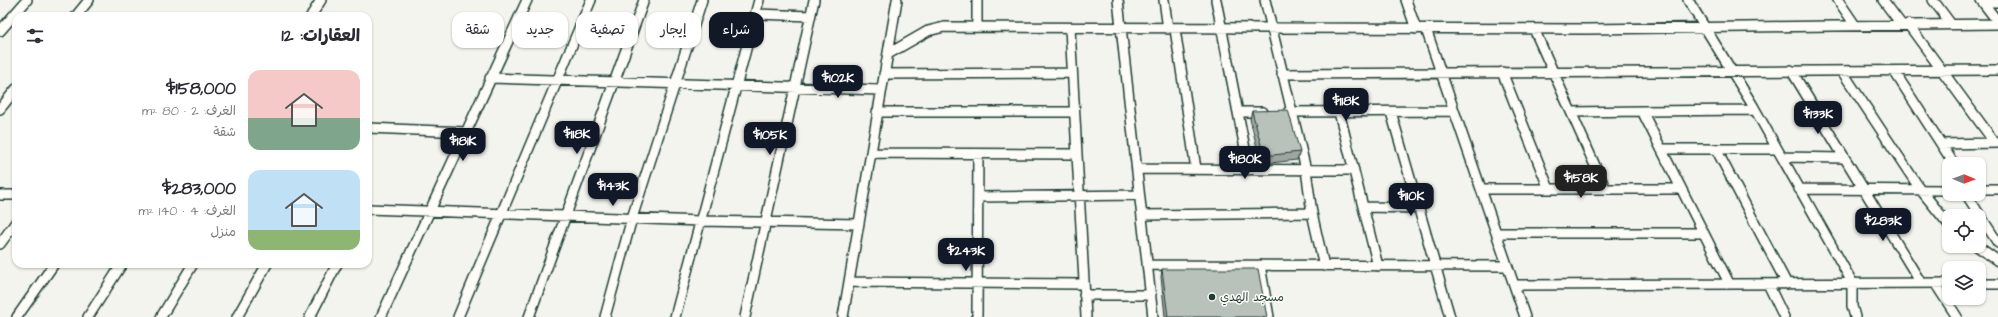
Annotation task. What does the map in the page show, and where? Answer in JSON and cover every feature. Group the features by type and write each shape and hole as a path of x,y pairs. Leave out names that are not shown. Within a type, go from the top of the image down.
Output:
{"street":[{"path":"16,12 26,0"},
{"path":"79,12 89,0"},
{"path":"314,12 321,0"},
{"path":"382,317 526,0"},
{"path":"458,317 591,0"},
{"path":"529,317 644,0"},
{"path":"605,317 632,218 702,0"},
{"path":"756,12 759,0"},
{"path":"745,317 814,0"},
{"path":"843,317 897,0"},
{"path":"977,0 977,27"},
{"path":"1118,0 1153,317"},
{"path":"1164,0 1172,29 1196,169"},
{"path":"1216,0 1249,169"},
{"path":"1266,0 1274,28 1282,74 1293,112 1306,170 1312,213 1324,266"},
{"path":"1406,0 1416,29"},
{"path":"1688,0 1755,110 1852,282 1852,306 1855,317"},
{"path":"1838,0 1855,25"},
{"path":"1883,0 1942,71 1996,143"},
{"path":"1933,0 1951,24"},
{"path":"1982,1 1998,23"},
{"path":"1982,1 1998,2"},
{"path":"764,14 810,16"},
{"path":"0,30 12,16"},
{"path":"888,54 937,28 1534,29 1833,27 1855,25 1998,23"},
{"path":"1070,28 1078,195 1086,317"},
{"path":"1426,29 1525,317"},
{"path":"1534,29 1605,188"},
{"path":"675,317 746,48"},
{"path":"1791,70 1921,283"},
{"path":"1282,74 1552,71 1998,70"},
{"path":"1842,71 1920,189 1942,216"},
{"path":"1894,71 1949,157"},
{"path":"1502,72 1549,189"},
{"path":"884,74 1072,73"},
{"path":"490,78 674,85 881,90"},
{"path":"1,108 12,95"},
{"path":"1571,112 1755,110"},
{"path":"1238,112 1454,111"},
{"path":"1642,111 1680,189 1729,283"},
{"path":"878,112 1074,112"},
{"path":"1339,112 1378,266"},
{"path":"1391,112 1450,317"},
{"path":"372,128 465,132"},
{"path":"1941,144 1996,143"},
{"path":"1661,149 1716,149 1844,158"},
{"path":"1716,149 1787,284"},
{"path":"871,153 1076,154"},
{"path":"977,317 978,154"},
{"path":"1137,169 1354,170"},
{"path":"1481,190 1605,188 1680,189"},
{"path":"1800,189 1942,190"},
{"path":"1986,190 1998,189"},
{"path":"0,195 12,195"},
{"path":"978,197 1139,195"},
{"path":"1971,201 1998,243"},
{"path":"1364,207 1419,208"},
{"path":"372,209 502,212 566,216 766,223 858,224"},
{"path":"1142,215 1312,213"},
{"path":"0,244 12,228"},
{"path":"1496,233 1703,233"},
{"path":"1986,252 1998,261"},
{"path":"1260,265 1269,317"},
{"path":"1148,266 1507,266"},
{"path":"17,317 51,268"},
{"path":"88,317 119,268"},
{"path":"161,317 191,268"},
{"path":"237,317 265,268"},
{"path":"310,317 335,268"},
{"path":"849,282 1083,284"},
{"path":"1514,285 1729,283 1787,284 1852,282 1942,283"},
{"path":"1935,283 1957,317"},
{"path":"1768,284 1784,317"},
{"path":"1986,284 1998,285"},
{"path":"1084,295 1151,295"}],"building":[{"path":"1288,110 1300,152 1264,156 1252,111"},
{"name":"مسجد الهدي","path":"1162,269 1258,269 1267,317 1168,317"}],"place":[{"name":"مسجد الهدي","path":"1212,297"}]}
